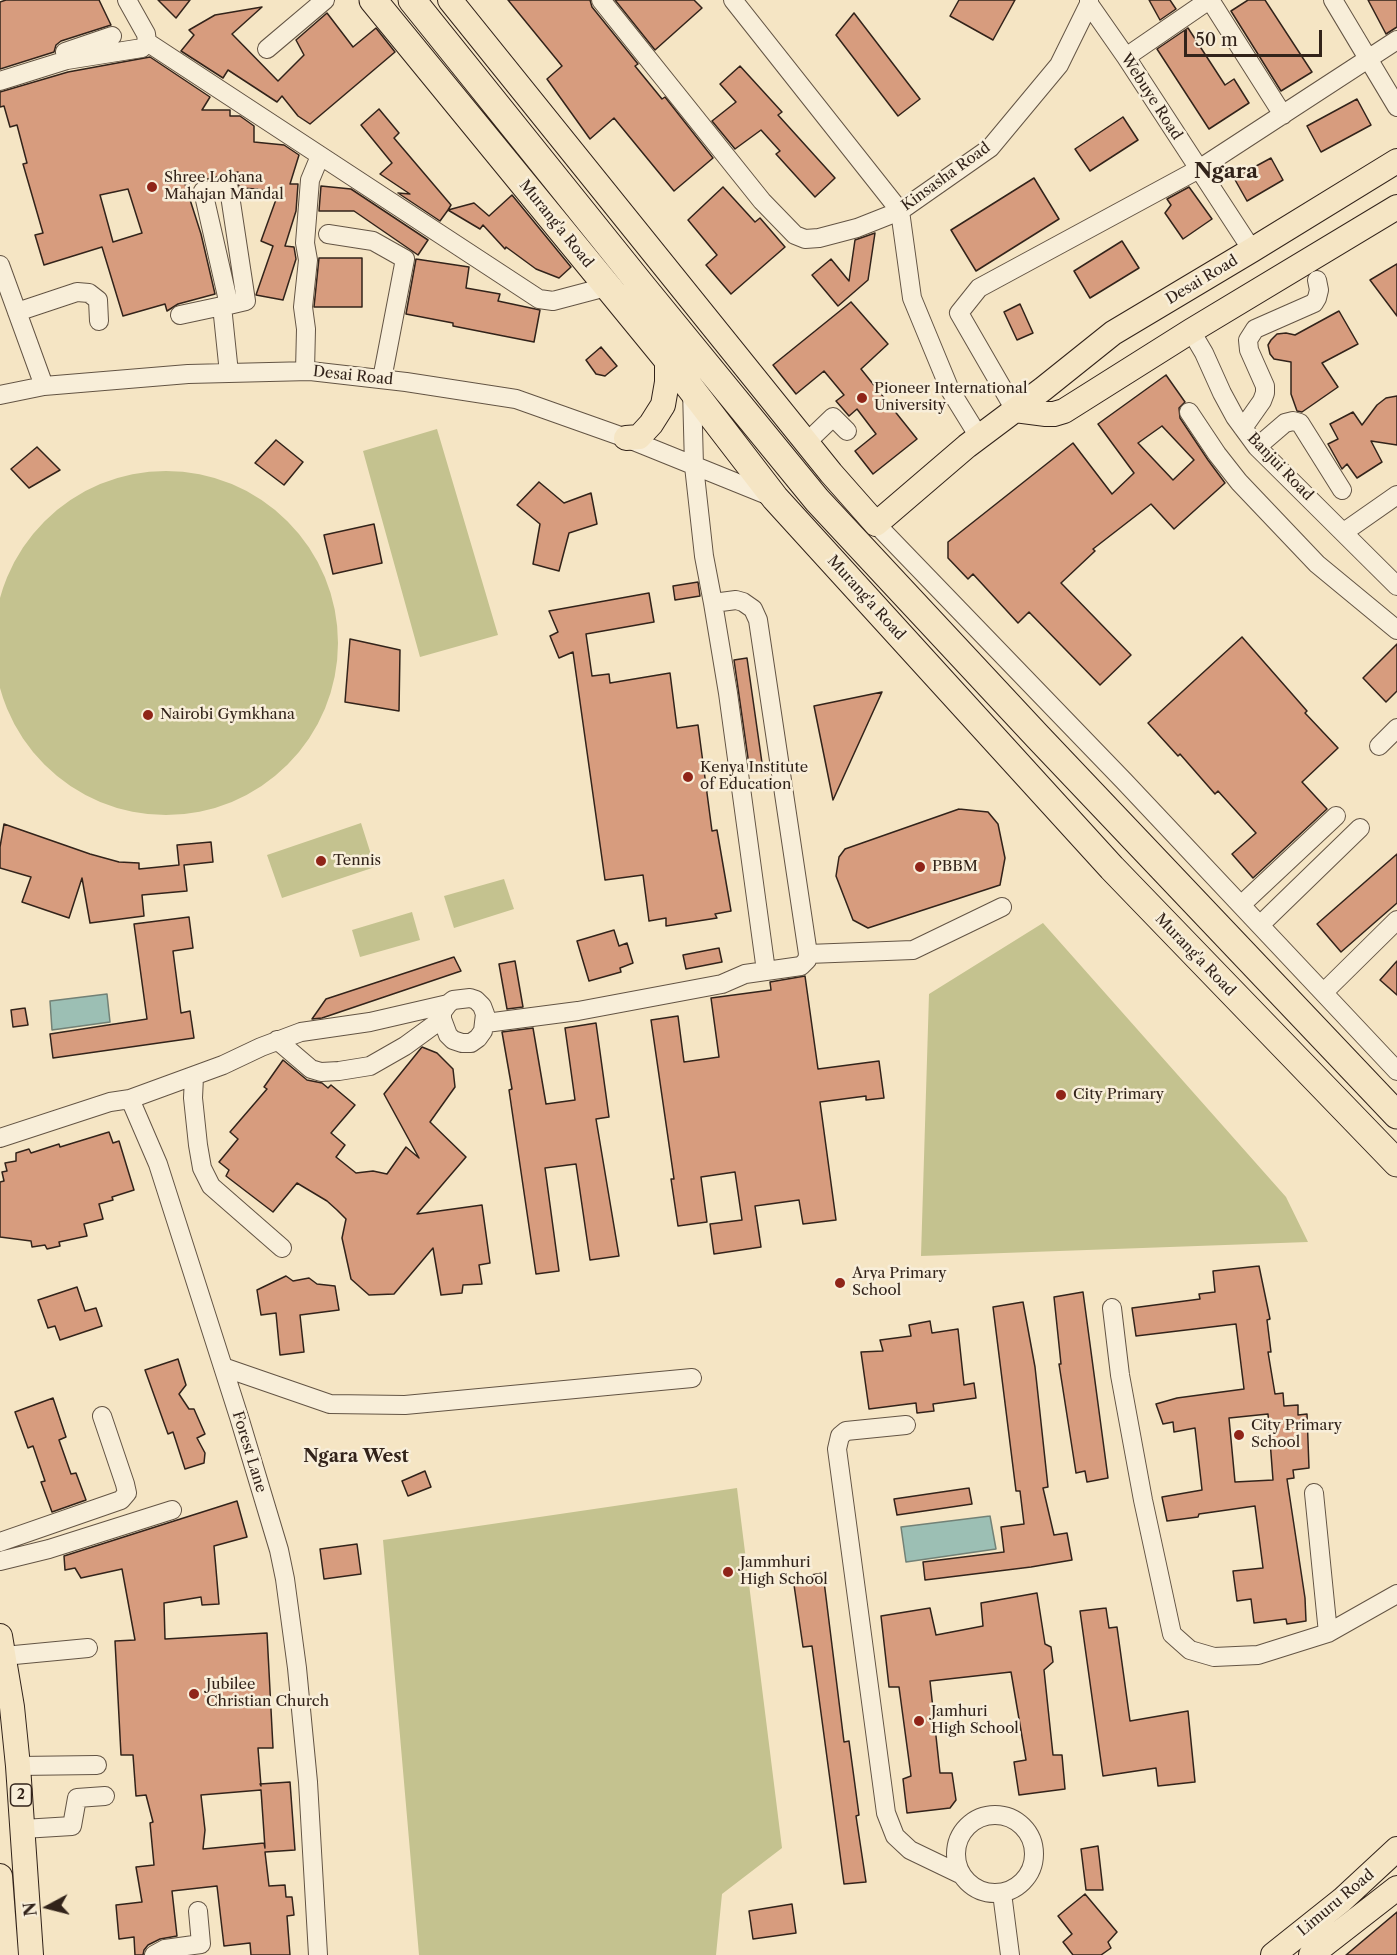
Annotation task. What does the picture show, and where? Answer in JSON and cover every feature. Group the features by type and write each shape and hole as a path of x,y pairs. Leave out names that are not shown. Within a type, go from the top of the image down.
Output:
{"highway":[{"name":"Murang'a Road","path":"373,0 692,390 775,498 1112,868 1397,1163"},
{"name":"Murang'a Road","path":"412,0 817,500 1038,737 1397,1114"}],"main road":[{"path":"450,0 831,473 876,524"},
{"name":"Desai Road","path":"876,524 979,437 1113,333 1397,161"},
{"path":"1015,411 1046,414 1064,411 1191,331 1397,207"},
{"path":"626,438 639,437 663,405 668,382 667,361"},
{"name":"2","path":"2,1646 12,1707 18,1766 31,1955"},
{"name":"Limuru Road","path":"1274,1955 1342,1900 1397,1849"},
{"path":"0,1876 6,1955"},
{"name":"Limuru Road","path":"1311,1955 1397,1888"}],"street":[{"path":"0,81 67,60 142,48 147,42 146,34 127,0"},
{"path":"267,50 325,0"},
{"name":"Kinsasha Road","path":"602,0 762,201 795,235 805,239 819,238 857,228 900,211 990,148 1059,65 1089,2"},
{"path":"733,0 900,211 912,298 950,390 979,437"},
{"path":"1126,57 1210,0 1283,115"},
{"path":"1333,0 1397,107"},
{"name":"Webuye Road","path":"1089,2 1252,250"},
{"path":"0,72 112,36"},
{"path":"1015,411 958,314 978,288 1199,169 1397,40"},
{"path":"147,42 539,299 554,302 606,287"},
{"path":"305,371 306,329 303,307 308,260 305,243 310,180 320,156"},
{"path":"180,315 225,306 246,301 229,189 203,191 225,306 229,373"},
{"path":"328,234 373,242 405,259 382,379"},
{"path":"0,265 44,386"},
{"path":"1243,428 1265,393 1265,386 1249,350 1248,340 1255,329 1314,303 1319,290 1317,280"},
{"path":"17,312 77,292 89,293 98,300 99,321"},
{"name":"Banjui Road","path":"1191,331 1222,393 1257,447 1397,586"},
{"name":"Desai Road","path":"0,395 44,386 188,374 305,371 382,379 516,399 626,438 775,498"},
{"path":"692,390 694,466 704,556 739,770 766,971"},
{"path":"807,442 827,410 847,431"},
{"path":"1190,412 1217,454 1239,482 1317,564 1397,630"},
{"path":"1257,447 1285,423 1293,421 1300,423 1342,490"},
{"path":"1344,532 1397,495"},
{"path":"876,524 1397,1071"},
{"path":"486,1023 578,1011 722,984 745,974 805,964 808,954 758,620 753,609 742,602 736,600 713,603"},
{"path":"1379,746 1397,728"},
{"path":"1241,905 1336,816"},
{"path":"1260,925 1360,828"},
{"path":"808,954 913,950 1002,907"},
{"path":"1324,992 1397,920"},
{"path":"278,1040 311,1069 321,1072 370,1066 405,1046 445,1012 462,998 476,1000 482,1006 486,1023 483,1031 471,1043 453,1040 448,1035 445,1012"},
{"path":"0,1138 110,1101 130,1099 194,1077 301,1032 445,1012"},
{"path":"194,1077 193,1098 198,1145 202,1168 211,1186 282,1248"},
{"name":"Forest Lane","path":"130,1099 158,1164 279,1550 297,1668 308,1782 318,1955"},
{"path":"1112,1308 1122,1386 1143,1500 1173,1634 1190,1650 1214,1657 1258,1655 1328,1633 1397,1594"},
{"path":"223,1367 330,1404 405,1405 692,1378"},
{"path":"0,1542 121,1500 127,1493 102,1416"},
{"path":"906,1425 846,1431 840,1436 837,1449 886,1813 895,1836 910,1850 962,1875"},
{"path":"1314,1493 1328,1633"},
{"path":"0,1561 49,1549 172,1510"},
{"path":"2,1646 88,1648"},
{"path":"18,1766 97,1765"},
{"path":"23,1828 72,1826 76,1798 105,1796"},
{"path":"999,1815 1011,1818 1029,1835 1033,1846 1030,1871 1023,1881 1002,1893 986,1892 972,1886 962,1875 957,1863 956,1851 965,1828 975,1820 986,1816 999,1815"},
{"path":"1002,1893 1010,1955"},
{"path":"154,1955 165,1948 201,1944 198,1911"}],"shaded area":[{"path":"437,429 498,635 420,657 363,451"},
{"path":"166,471 200,474 232,484 262,500 288,521 309,547 325,577 335,609 338,643 335,677 325,709 309,739 288,765 262,786 232,802 200,812 166,815 132,812 100,802 70,786 44,765 23,739 7,709 -3,677 -6,643 -3,609 7,577 23,547 44,521 70,500 100,484 132,474"},
{"name":"Tennis","path":"361,823 375,867 282,898 267,855"},
{"path":"504,879 514,909 454,928 444,896"},
{"path":"412,912 420,940 360,957 352,930"},
{"name":"City Primary","path":"1043,923 1286,1197 1308,1242 921,1256 929,994"},
{"path":"737,1488 782,1848 722,1894 716,1955 419,1955 383,1540"}],"water":[{"path":"107,994 110,1022 52,1030 50,1001"},
{"path":"990,1516 996,1549 906,1562 901,1527"}],"building":[{"path":"6,0 99,0 111,25 61,41 56,45 54,52 0,69 0,2"},
{"path":"158,0 190,0 176,18"},
{"path":"508,0 590,0 592,7 638,64 635,66 662,99 665,97 713,158 674,191 614,118 590,139 547,79 562,66"},
{"path":"615,0 694,0 702,8 655,50"},
{"path":"959,0 1015,0 993,40 950,16"},
{"path":"1149,0 1170,0 1176,9 1160,20"},
{"path":"1248,0 1265,0 1312,72 1281,91 1231,11"},
{"path":"1368,0 1397,0 1397,27 1386,34"},
{"path":"262,7 232,34 278,81 304,55 296,40 327,13 353,47 376,28 395,52 310,124 298,116 282,96 277,102 228,70 223,78 181,51 194,35 189,30 215,15"},
{"path":"854,13 920,99 898,116 836,35"},
{"path":"1188,28 1225,85 1234,79 1249,103 1209,129 1157,49"},
{"path":"150,57 210,97 202,110 230,110 230,116 240,116 254,126 254,142 284,145 299,155 290,184 298,184 296,211 285,246 294,247 296,259 283,300 256,295 273,246 261,241 278,194 240,188 237,182 238,172 185,184 201,234 215,294 178,304 167,311 165,304 123,316 102,247 44,265 35,235 43,233 23,164 27,163 17,125 10,127 4,106 0,107 0,92 68,72","holes":["128,189 142,233 113,242 100,195"]},
{"path":"740,66 782,112 778,115 835,178 815,197 776,154 780,151 761,130 735,149 712,121 736,102 720,84"},
{"path":"1357,99 1371,125 1321,152 1307,126"},
{"path":"379,109 399,133 394,138 451,205 440,221 398,193 410,194 380,174 392,163 361,125"},
{"path":"1123,117 1138,140 1090,171 1075,149"},
{"path":"1271,158 1283,180 1247,201 1234,178"},
{"path":"1034,178 1059,219 976,271 951,230"},
{"path":"321,186 351,189 428,240 418,255 354,211 319,211"},
{"path":"723,187 755,222 760,218 785,247 731,294 706,265 717,255 688,220"},
{"path":"1189,187 1212,219 1183,239 1165,213 1171,205 1167,199"},
{"path":"512,195 571,267 559,278 536,269 506,247 505,249 483,225 480,229 448,210 474,203 489,216"},
{"path":"875,233 868,280 838,306 812,275 831,259 849,281 855,240"},
{"path":"1122,241 1139,268 1090,298 1074,271"},
{"path":"319,258 362,258 362,307 314,307"},
{"path":"416,259 469,267 466,288 500,294 498,301 540,310 534,342 406,314"},
{"path":"1397,264 1397,316 1370,280"},
{"name":"Pioneer International University","path":"851,302 888,344 861,369 917,439 873,474 855,451 876,434 857,409 849,416 836,401 844,395 824,371 796,394 773,365"},
{"path":"1020,304 1033,333 1017,340 1004,312"},
{"path":"1339,311 1358,344 1322,363 1338,387 1302,412 1297,411 1291,394 1291,362 1274,359 1268,345 1277,334 1295,335"},
{"path":"601,347 617,366 605,376 596,374 586,360"},
{"path":"1166,375 1185,402 1179,408 1180,418 1225,483 1174,529 1151,504 1093,549 1095,551 1061,583 1131,655 1100,685 1029,612 1018,623 973,574 968,579 948,558 948,542 1073,443 1112,494 1134,473 1098,424","holes":["1162,426 1194,460 1173,480 1138,443"]},
{"path":"1397,396 1397,445 1371,441 1382,462 1357,478 1347,464 1342,469 1328,444 1338,439 1330,424 1353,412 1362,425 1377,405 1386,398"},
{"path":"276,440 303,462 284,485 255,463"},
{"path":"37,447 60,470 29,488 11,469"},
{"path":"539,482 564,503 591,493 597,524 569,533 559,571 533,564 540,524 517,505"},
{"path":"374,524 382,563 333,574 324,535"},
{"path":"698,582 700,596 675,600 673,586"},
{"path":"649,593 654,622 586,634 592,676 609,674 610,683 670,673 677,728 698,725 712,831 717,830 731,911 715,914 717,918 666,926 666,918 649,921 643,875 605,880 573,652 559,658 550,636 558,632 549,611"},
{"path":"1242,637 1307,711 1305,713 1338,748 1302,782 1327,809 1253,878 1232,854 1256,833 1218,791 1215,794 1180,754 1178,756 1148,723"},
{"path":"350,639 400,650 399,711 345,702"},
{"path":"1397,644 1397,691 1386,702 1363,678"},
{"path":"747,658 763,770 750,772 734,660"},
{"path":"882,692 833,800 814,706"},
{"name":"PBBM","path":"959,809 988,812 998,824 1005,858 1000,885 868,928 853,920 836,876 839,857 845,849"},
{"path":"4,824 90,854 119,862 139,863 139,869 179,865 177,845 211,842 213,862 184,865 187,891 142,895 144,916 90,923 82,878 69,918 22,902 31,877 0,868 0,847"},
{"path":"1397,854 1397,903 1341,952 1317,924"},
{"path":"189,917 193,948 173,951 181,1013 190,1011 194,1038 53,1058 50,1034 147,1019 134,924"},
{"path":"614,930 619,946 627,943 633,963 620,968 621,972 589,981 577,941"},
{"path":"719,948 722,962 686,969 683,955"},
{"path":"454,957 461,971 322,1018 312,1019 326,999"},
{"path":"515,961 523,1007 507,1009 499,964"},
{"path":"1397,961 1397,995 1380,980"},
{"path":"805,976 818,1069 879,1061 884,1098 866,1100 866,1096 820,1102 836,1220 803,1224 799,1200 755,1206 761,1247 714,1254 710,1224 742,1220 735,1172 701,1177 707,1222 678,1226 671,1179 674,1179 651,1020 678,1016 684,1062 719,1057 711,998 771,990 770,982"},
{"path":"25,1008 28,1025 13,1027 11,1010"},
{"path":"596,1023 609,1117 596,1119 619,1256 590,1260 576,1164 545,1168 559,1271 536,1274 509,1090 512,1089 502,1032 533,1028 546,1104 575,1100 565,1028"},
{"path":"422,1047 437,1053 453,1069 455,1087 430,1122 466,1157 417,1214 482,1205 490,1263 479,1265 482,1284 463,1285 462,1293 441,1295 433,1248 394,1294 369,1295 351,1279 342,1238 346,1219 327,1201 297,1183 273,1212 226,1176 229,1170 219,1162 238,1139 230,1132 267,1089 264,1087 283,1060 307,1080 322,1083 328,1088 331,1085 355,1105 331,1133 345,1145 336,1157 356,1173 373,1171 387,1174 406,1147 419,1158 384,1094"},
{"path":"109,1132 113,1143 119,1141 134,1190 99,1204 103,1219 84,1224 87,1236 59,1242 60,1246 47,1249 45,1245 32,1247 31,1241 0,1237 0,1182 4,1181 2,1172 7,1171 5,1163 16,1161 16,1153 29,1149 31,1153 59,1144 60,1147"},
{"path":"1259,1266 1270,1319 1267,1320 1271,1352 1268,1352 1275,1394 1283,1393 1284,1406 1298,1405 1298,1415 1307,1414 1309,1468 1293,1470 1294,1478 1287,1479 1305,1598 1306,1621 1287,1624 1286,1619 1254,1623 1251,1599 1237,1601 1233,1571 1263,1568 1255,1506 1167,1521 1162,1497 1202,1490 1195,1428 1174,1432 1173,1422 1163,1424 1156,1404 1177,1398 1244,1389 1236,1324 1136,1336 1132,1308 1200,1299 1199,1294 1215,1292 1213,1271","holes":["1268,1414 1273,1480 1235,1482 1229,1418"]},
{"path":"286,1276 293,1281 309,1278 317,1284 335,1286 339,1310 300,1315 304,1352 280,1355 276,1313 261,1315 257,1290"},
{"path":"77,1287 85,1311 96,1308 102,1326 60,1340 55,1326 48,1328 38,1300"},
{"path":"1083,1292 1108,1478 1087,1482 1085,1471 1076,1473 1059,1364 1061,1364 1054,1297"},
{"path":"1023,1302 1035,1367 1048,1487 1043,1488 1054,1535 1067,1533 1072,1560 925,1580 923,1562 1004,1552 1001,1527 1024,1524 1020,1491 1016,1491 993,1307"},
{"path":"930,1321 932,1333 958,1329 964,1385 974,1383 976,1398 933,1404 934,1411 917,1413 916,1403 869,1409 861,1352 883,1351 880,1340 911,1336 909,1325"},
{"path":"178,1359 186,1385 179,1394 189,1409 194,1409 205,1434 197,1438 205,1453 204,1463 185,1469 173,1432 168,1434 145,1370"},
{"path":"53,1398 66,1437 59,1440 71,1474 76,1473 86,1500 52,1512 41,1482 45,1481 33,1446 28,1448 15,1412"},
{"path":"425,1471 431,1487 408,1496 402,1481"},
{"path":"969,1488 972,1504 897,1515 894,1499"},
{"path":"237,1501 247,1537 214,1546 219,1604 202,1605 201,1597 164,1603 165,1639 267,1633 273,1748 258,1748 261,1784 290,1782 295,1850 265,1852 269,1886 285,1885 286,1897 292,1897 294,1915 287,1916 290,1955 251,1955 250,1943 224,1946 217,1886 172,1891 177,1936 160,1939 148,1945 143,1955 135,1955 134,1937 119,1939 116,1905 142,1902 136,1867 154,1865 150,1823 153,1822 146,1795 136,1796 133,1755 121,1755 115,1641 135,1640 122,1569 81,1578 75,1568 65,1570 64,1556","holes":["261,1790 265,1848 264,1843 203,1849 205,1830 201,1795"]},
{"path":"357,1544 361,1574 324,1579 320,1549"},
{"path":"823,1573 844,1742 849,1741 859,1815 856,1816 866,1882 844,1884 812,1646 803,1647 793,1578"},
{"name":"Jamhuri High School","path":"1037,1593 1045,1644 1051,1647 1053,1662 1044,1670 1053,1755 1062,1755 1065,1789 1019,1795 1014,1762 1026,1760 1011,1672 930,1681 940,1773 952,1773 956,1800 950,1808 907,1813 903,1779 911,1776 899,1687 889,1687 881,1616 930,1608 936,1635 983,1626 981,1603"},
{"path":"1106,1608 1109,1628 1117,1627 1130,1721 1188,1711 1195,1782 1158,1786 1156,1768 1103,1776 1080,1611"},
{"path":"1098,1846 1103,1890 1086,1890 1081,1849"},
{"path":"1085,1894 1117,1932 1108,1942 1111,1948 1101,1955 1073,1955 1063,1942 1072,1934 1058,1916"},
{"path":"792,1904 796,1933 753,1939 749,1911"},
{"path":"1397,1912 1397,1955 1346,1955"}],"place":[{"name":"Shree Lohana Mahajan Mandal","path":"152,187"},
{"name":"Pioneer International University","path":"862,398"},
{"name":"Nairobi Gymkhana","path":"148,715"},
{"name":"Kenya Institute of Education","path":"688,777"},
{"name":"Tennis","path":"321,861"},
{"name":"PBBM","path":"920,867"},
{"name":"City Primary","path":"1061,1095"},
{"name":"Arya Primary School","path":"840,1283"},
{"name":"City Primary School","path":"1239,1435"},
{"name":"Jammhuri High School","path":"728,1572"},
{"name":"Jubilee Christian Church","path":"194,1694"},
{"name":"Jamhuri High School","path":"919,1721"}],"district":[{"name":"Ngara","path":"1226,172"},
{"name":"Ngara West","path":"356,1457"}]}
